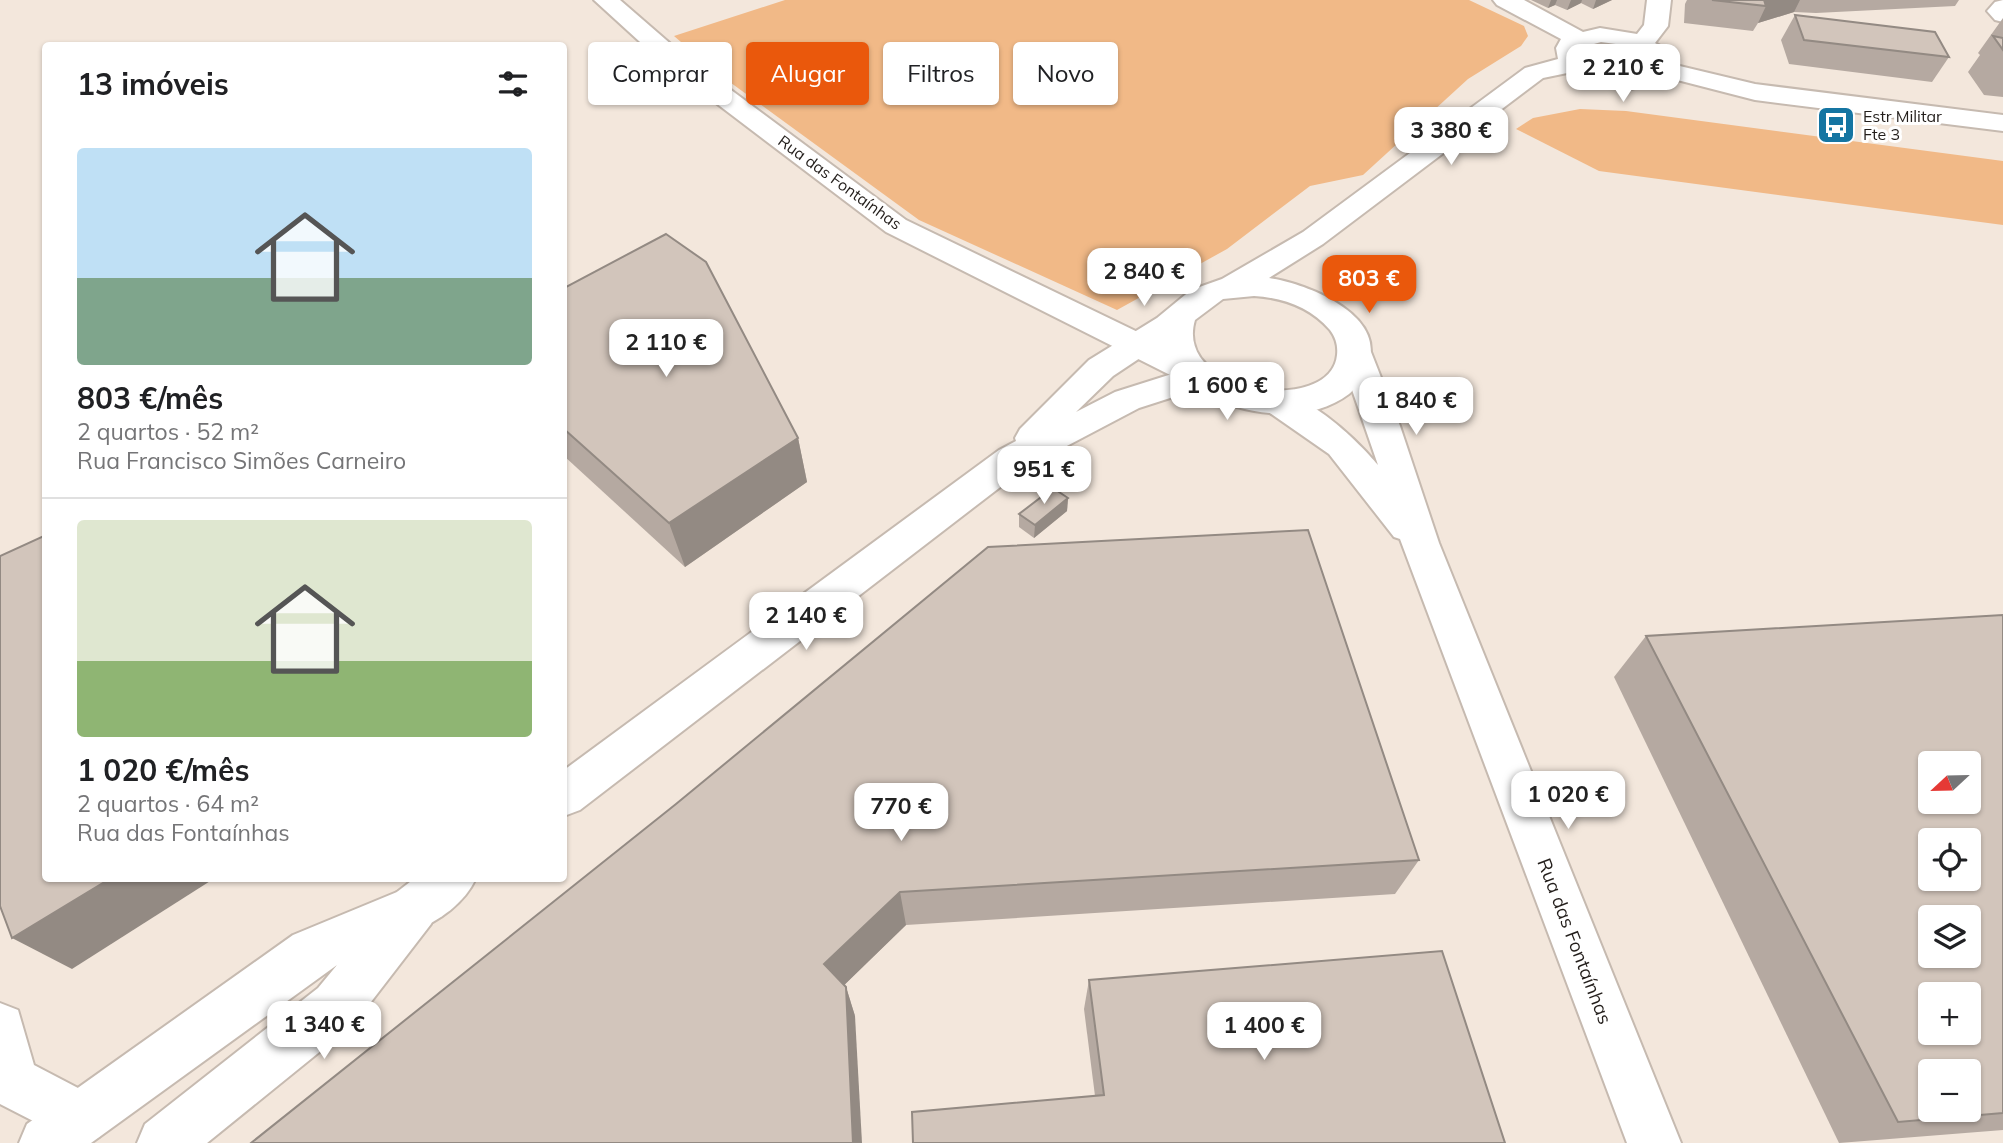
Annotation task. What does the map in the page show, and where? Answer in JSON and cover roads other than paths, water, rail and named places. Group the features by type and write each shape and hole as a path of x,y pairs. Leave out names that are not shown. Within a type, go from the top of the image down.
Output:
{"street":[{"name":"Rua das Fontaínhas","path":"606,0 671,57 897,226 1197,375"},
{"path":"1505,0 1546,19 1598,76 1626,81 1650,79 1663,69"},
{"path":"1642,44 1656,26 1660,0"},
{"path":"2003,7 1999,11 2003,15"},
{"path":"567,794 1012,459 1091,376 1181,316 1194,302 1228,288 1313,238 1534,74 1576,52 1600,35 1642,44 1660,56 1663,69"},
{"path":"1663,69 1755,92 2003,124"},
{"path":"1313,238 1317,270 1331,312"},
{"path":"1228,288 1266,286 1292,291 1331,312 1350,334 1420,543"},
{"path":"1181,316 1175,337 1179,354 1197,375 1217,389 1247,400 1279,403 1309,399 1334,388 1350,372 1355,352"},
{"path":"1012,459 1127,400 1197,375"},
{"path":"1279,403 1341,445 1420,543"},
{"name":"Rua das Fontaínhas","path":"1420,543 1654,1143"},
{"path":"164,1143 336,1006 414,908 448,882"},
{"path":"0,1028 12,1082 63,1131 310,952 414,908"}],"place":[{"name":"Estr Militar Fte 3","path":"1836,125"}]}
